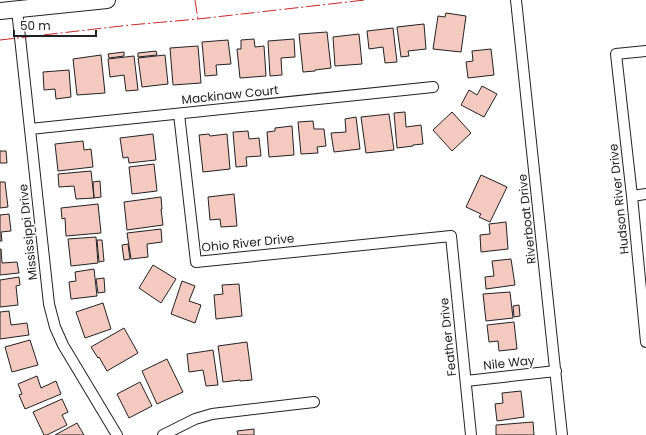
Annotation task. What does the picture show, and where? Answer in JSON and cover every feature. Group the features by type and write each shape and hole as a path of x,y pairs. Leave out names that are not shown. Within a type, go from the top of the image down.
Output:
{"main road":[{"path":"0,11 107,0"}],"street":[{"name":"Riverboat Drive","path":"516,0 562,435"},
{"name":"Mississippi Drive","path":"17,10 49,304 54,327 62,345 116,435"},
{"name":"Hudson River Drive","path":"646,51 616,54 632,196 646,342"},
{"name":"Mackinaw Court","path":"30,129 433,87"},
{"name":"Ohio River Drive","path":"179,114 196,262 451,236"},
{"path":"632,196 646,194"},
{"name":"Feather Drive","path":"451,236 471,435"},
{"name":"Nile Way","path":"466,381 556,371"},
{"path":"163,435 195,419 212,414 314,402"}],"building":[{"path":"446,13 466,16 461,52 433,49 438,16 445,17"},
{"path":"424,24 426,49 408,51 409,56 401,57 397,27"},
{"path":"393,28 397,62 385,63 383,47 369,49 367,31"},
{"path":"327,32 331,68 303,72 299,34"},
{"path":"359,34 362,64 335,66 333,37"},
{"path":"254,39 255,47 264,46 266,76 240,78 237,49 241,49 241,40"},
{"path":"294,39 295,57 281,58 282,75 270,76 268,41"},
{"path":"228,40 231,64 216,65 217,75 205,76 202,42"},
{"path":"198,46 201,83 173,85 170,48"},
{"path":"491,49 494,75 468,78 466,62 473,61 472,51"},
{"path":"156,51 157,55 138,57 138,53"},
{"path":"124,52 124,56 109,58 108,54"},
{"path":"101,55 105,93 77,95 73,59"},
{"path":"165,55 168,84 142,87 138,58"},
{"path":"134,56 138,90 126,91 124,75 110,77 108,59"},
{"path":"69,70 71,97 56,99 55,89 44,90 43,72"},
{"path":"482,86 497,94 484,117 461,105 469,90 477,95"},
{"path":"405,112 406,127 421,125 423,144 397,148 394,113"},
{"path":"452,112 471,133 452,151 433,130"},
{"path":"389,114 394,150 366,153 361,117"},
{"path":"356,117 360,149 334,152 331,133 346,132 345,119"},
{"path":"313,121 314,129 324,129 326,146 317,147 318,153 301,154 298,122"},
{"path":"292,126 294,155 269,157 267,132 275,131 275,128"},
{"path":"248,131 249,139 259,138 261,156 246,157 247,166 236,167 233,132"},
{"path":"153,134 156,160 129,163 128,157 123,158 120,138"},
{"path":"209,134 210,136 227,134 230,169 203,172 199,135"},
{"path":"83,141 84,150 91,149 93,167 58,171 55,144"},
{"path":"0,151 6,151 7,163 0,163"},
{"path":"154,164 157,191 132,194 129,167"},
{"path":"91,171 94,198 76,199 74,186 59,187 58,174"},
{"path":"481,175 507,187 490,222 479,217 481,214 466,207"},
{"path":"100,181 101,197 94,198 93,182"},
{"path":"0,182 5,182 8,207 0,208"},
{"path":"234,194 237,226 221,227 220,219 210,220 208,197"},
{"path":"161,197 163,225 127,230 124,202"},
{"path":"98,204 101,233 66,236 65,218 62,219 61,208"},
{"path":"9,214 11,231 1,232 2,241 0,241 0,215"},
{"path":"506,222 508,249 481,252 480,235 490,234 489,224"},
{"path":"161,229 162,242 147,244 148,257 131,259 127,233"},
{"path":"96,237 98,263 71,266 68,239"},
{"path":"97,240 102,240 104,261 99,262"},
{"path":"128,244 130,259 124,260 122,245"},
{"path":"0,249 2,263 17,262 19,273 0,275"},
{"path":"511,259 515,285 486,289 485,277 494,276 492,261"},
{"path":"153,265 176,279 161,303 139,288"},
{"path":"94,269 97,296 71,299 69,282 76,281 75,272"},
{"path":"19,277 20,285 16,286 18,305 0,307 0,280"},
{"path":"104,278 105,292 98,293 96,279"},
{"path":"182,281 195,286 189,301 201,305 195,323 171,314"},
{"path":"239,284 242,316 216,319 214,295 223,294 222,285"},
{"path":"510,292 513,318 486,321 483,294"},
{"path":"103,303 111,329 85,338 76,312"},
{"path":"519,305 520,316 514,317 513,306"},
{"path":"9,311 11,325 27,323 29,335 0,339 0,312"},
{"path":"514,322 517,349 499,351 498,341 489,342 487,325"},
{"path":"124,328 138,353 107,371 91,347"},
{"path":"30,340 38,365 12,372 5,347"},
{"path":"247,342 252,380 223,382 218,346"},
{"path":"213,350 218,385 206,386 203,370 189,372 187,354"},
{"path":"167,359 183,392 157,404 142,371"},
{"path":"37,376 41,388 56,381 61,394 25,409 19,395 22,394 18,384"},
{"path":"140,382 152,406 129,418 117,394"},
{"path":"521,391 524,417 497,421 495,404 503,403 502,393"},
{"path":"62,399 68,412 62,415 67,425 44,435 33,412"},
{"path":"533,422 534,435 496,435 496,425"},
{"path":"77,423 84,435 55,435"},
{"path":"254,429 254,435 238,435 237,431"}],"power":[{"path":"195,0 198,19"},
{"path":"0,40 365,0"}]}
